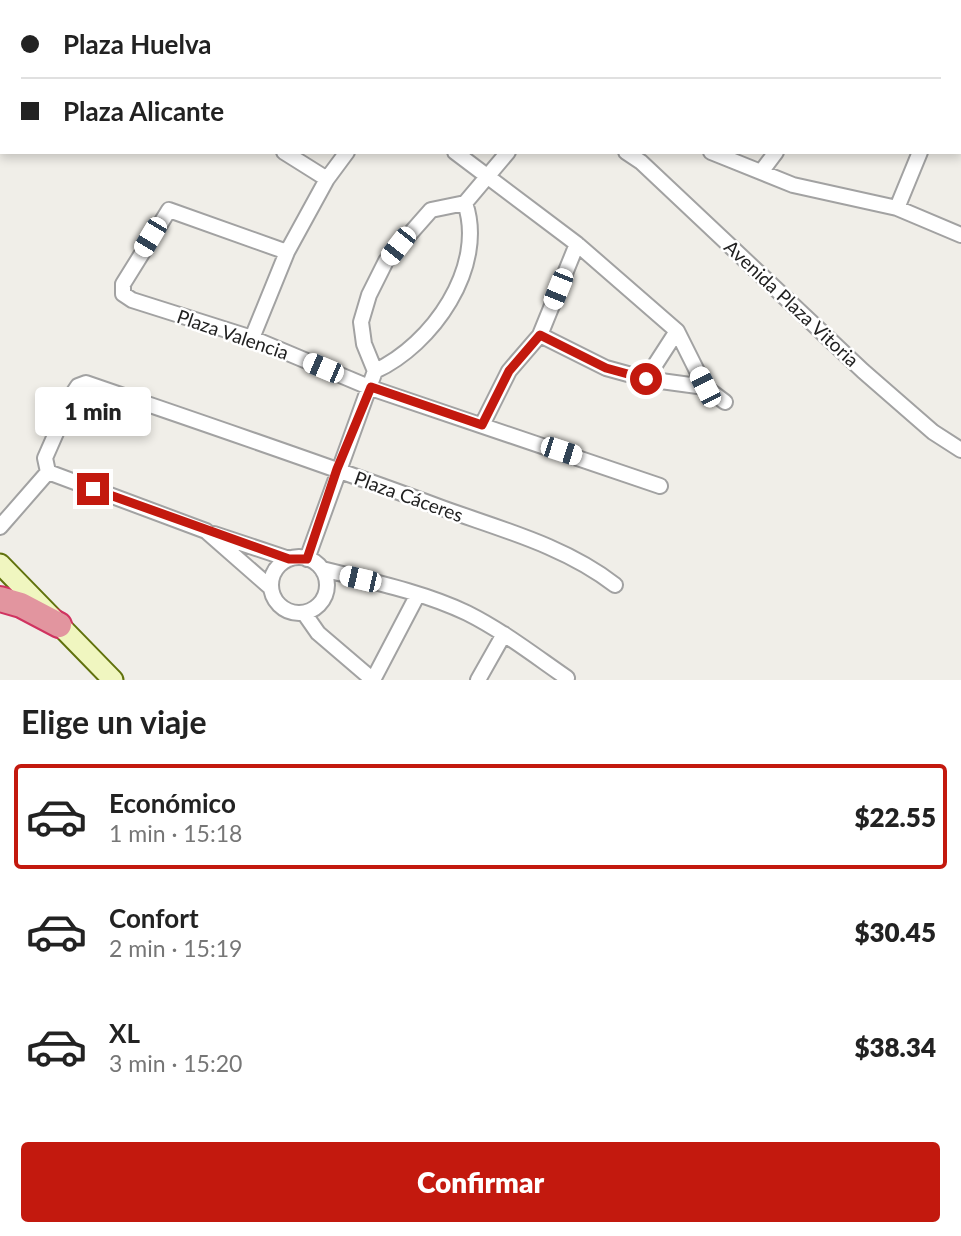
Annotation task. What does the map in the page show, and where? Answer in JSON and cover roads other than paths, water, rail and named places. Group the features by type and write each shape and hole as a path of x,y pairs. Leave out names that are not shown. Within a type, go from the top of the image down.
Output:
{"highway":[{"path":"0,599 21,605 59,625"}],"street":[{"path":"287,154 327,179"},
{"path":"253,338 288,252 327,179 346,154"},
{"path":"458,154 577,244 677,331 705,387 725,402"},
{"path":"307,559 337,469 375,371 364,344 361,323 369,295 386,261 431,210 465,203 506,154"},
{"name":"Avenida Plaza Vitoria","path":"629,154 641,162 863,371 933,432 961,450"},
{"path":"716,154 793,185 897,208 961,236"},
{"path":"761,172 774,154"},
{"path":"897,208 918,154"},
{"path":"375,371 408,351 448,303 459,282 470,244 472,222 465,203"},
{"name":"Plaza Valencia","path":"288,252 169,210 123,284 123,294 132,300 253,338 371,387 660,486"},
{"path":"482,425 509,371 540,335 577,244"},
{"path":"646,379 677,331"},
{"path":"540,335 606,368 646,379 705,387"},
{"name":"Plaza Cáceres","path":"48,472 45,458 78,386 86,383 337,469 558,551 594,568 615,585"},
{"path":"0,527 48,472 289,559 307,559 322,569 465,612 504,634 567,678"},
{"path":"206,531 271,588"},
{"path":"289,559 275,570 271,588 273,596 286,610 304,613 320,604 325,596 326,578 322,569"},
{"path":"0,564 113,680"},
{"path":"304,613 318,633 373,680 417,596"},
{"path":"478,680 504,634"}]}
